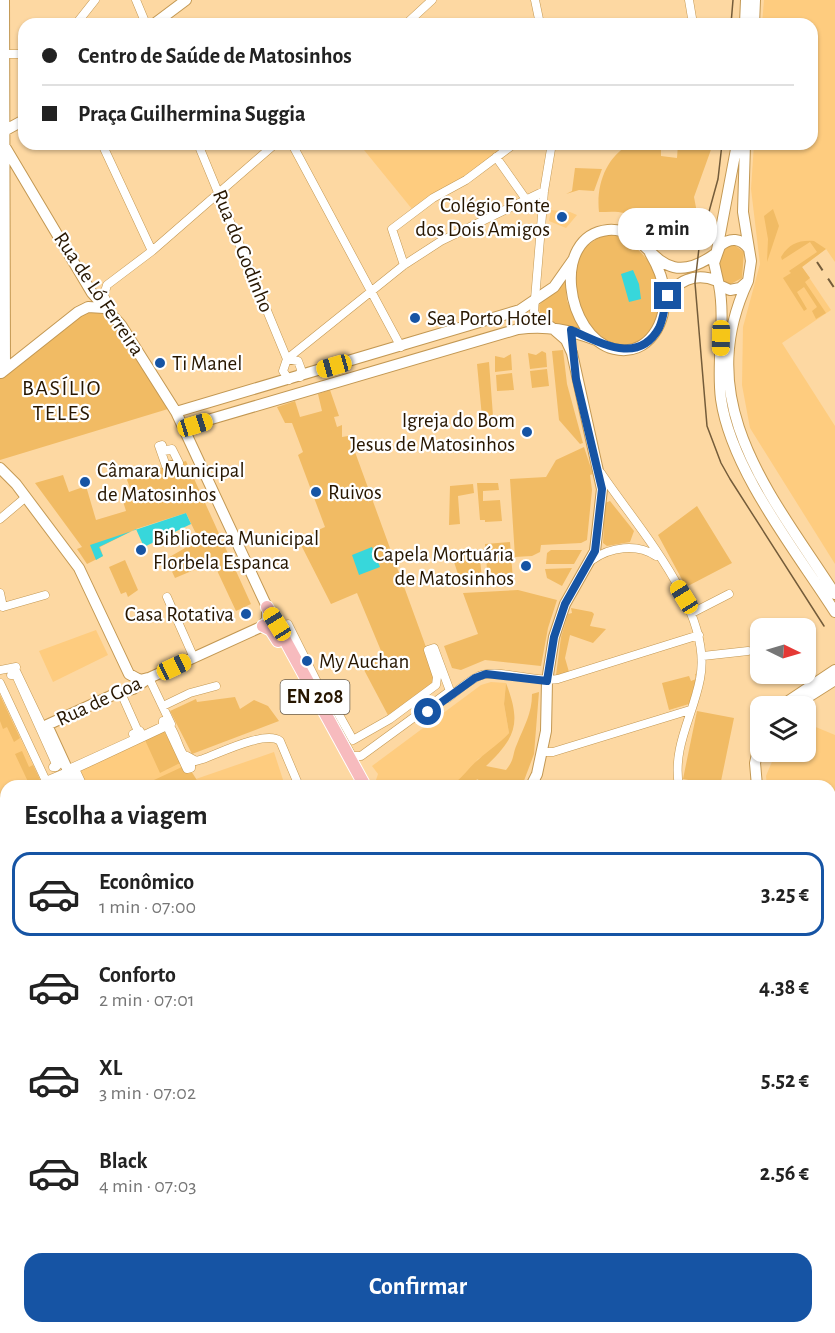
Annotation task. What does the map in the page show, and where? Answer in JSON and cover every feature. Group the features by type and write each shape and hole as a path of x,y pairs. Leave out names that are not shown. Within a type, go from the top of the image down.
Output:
{"main road":[{"path":"3,371 2,54 4,0"},
{"path":"162,18 186,0"},
{"path":"745,18 746,0"},
{"path":"754,18 755,0"},
{"path":"3,140 18,126"},
{"name":"Rua de Ló Ferreira","path":"3,140 92,293 114,316 184,427"},
{"path":"736,150 714,271 718,283 720,388 725,420 733,444 753,484 835,612"},
{"path":"745,150 743,212 751,268 735,314 730,344 730,386 738,428 751,461 835,594"},
{"path":"4,179 12,172 22,176"},
{"path":"176,412 295,379 520,310 534,303 554,287 586,240 609,230 626,233 663,263 681,267 696,265 716,252 726,241 733,239 741,241 749,249"},
{"path":"650,253 662,277 665,305"},
{"path":"573,260 571,282 574,303 582,322 596,340"},
{"path":"184,427 513,330 548,327 571,330 619,350 643,345 659,327 672,290 684,280 699,276 735,290 748,281"},
{"path":"3,371 78,312 88,307 104,308"},
{"path":"533,780 543,752 546,731 547,681 554,637 565,604 596,546 600,503 600,472 574,364 566,340 548,327"},
{"path":"571,330 574,364"},
{"path":"401,347 405,361"},
{"path":"295,379 290,391 300,393"},
{"name":"EN 208","path":"184,427 267,607 362,780"},
{"path":"0,468 13,480 79,568 126,669 134,678 149,678"},
{"path":"0,480 13,480"},
{"path":"263,626 267,619 267,607"},
{"name":"EN 208","path":"263,626 272,630 353,780"},
{"name":"Rua de Goa","path":"47,725 263,626"},
{"path":"118,693 125,683 126,669"},
{"path":"796,696 835,670"},
{"path":"810,696 835,680"},
{"path":"47,725 72,780"},
{"path":"755,762 756,780"},
{"path":"758,780 761,762"}],"street":[{"path":"81,18 95,0"},
{"path":"136,0 144,18"},
{"path":"412,18 432,0"},
{"path":"535,0 539,18"},
{"path":"689,0 692,18"},
{"path":"2,54 18,54"},
{"path":"105,150 152,251"},
{"name":"Rua do Godinho","path":"201,150 287,359 283,371 295,379 301,369 298,361 287,359"},
{"path":"114,316 105,300 105,288 152,251 268,150"},
{"path":"295,150 401,347"},
{"path":"404,265 392,229 433,198 466,180 506,150"},
{"path":"548,327 536,318 534,303 544,191 551,150"},
{"path":"496,157 525,198"},
{"path":"287,359 370,290 404,265 441,241 525,198 544,191"},
{"path":"600,472 640,529 692,613 699,635 703,656 700,678 678,756 677,780"},
{"path":"600,503 609,495 618,497"},
{"path":"0,519 26,497"},
{"path":"633,548 639,541 640,529"},
{"path":"590,561 607,552 633,548 649,552 661,562"},
{"path":"0,593 3,607 45,595"},
{"path":"692,613 729,594"},
{"path":"167,597 194,658"},
{"path":"288,624 312,674 320,688 323,686 353,741 390,719 435,685 437,677 428,650 434,648 449,692 361,756 354,757 350,754 342,735 281,626 288,624"},
{"path":"354,766 480,676 495,675 547,681 699,635"},
{"path":"703,656 748,651"},
{"path":"0,670 13,667 20,669 47,725"},
{"path":"12,672 20,673 60,763 56,767 52,765 56,764 16,675 12,677 12,672"},
{"path":"149,678 186,756 195,760 262,738 277,738 296,780"},
{"path":"0,683 46,780"},
{"path":"163,706 190,693 216,686"},
{"path":"118,693 137,729"},
{"path":"0,694 40,780"},
{"path":"543,752 553,752 690,710"},
{"path":"78,780 71,768 135,739 133,734 140,731 142,736 163,726 161,721 168,724 183,756 191,762 191,768 187,770 167,726 75,769 79,780"},
{"path":"48,780 65,773 68,778 64,780"}],"shaded area":[{"path":"764,0 835,0 835,262 826,249 802,267 831,310 782,343 835,426 835,564 750,428 742,385 743,327 760,264 751,189 754,150 818,150 818,18 762,18"},
{"path":"364,150 502,150 469,174 412,209"},
{"path":"622,150 661,150 661,156 677,158 678,150 711,150 694,197 698,218 695,224 682,230 671,241 659,236 637,219 624,213 599,212 601,182 615,156"},
{"path":"575,168 602,169 594,191 579,190 566,194 572,191"},
{"path":"773,209 779,226 767,262 768,239 764,216"},
{"name":"Colégio Fonte dos Dois Amigos","path":"551,210 577,215 566,228 549,221"},
{"path":"611,234 635,247 652,266 657,278 659,303 651,332 631,345 612,343 595,330 582,310 575,287 576,265 588,246"},
{"path":"814,241 826,249 802,267 810,278 805,282 826,313 816,319 812,311 817,307 804,287 797,292 807,309 804,311 783,278 791,273 789,271 817,252 810,242 782,260 781,257 794,244"},
{"path":"733,244 744,252 742,278 729,285 723,284 719,271 722,250"},
{"path":"565,279 567,301 580,329 540,319 539,305"},
{"path":"85,312 102,312 111,319 168,409 0,460 0,379"},
{"path":"563,350 567,384 583,443 580,444 559,420 552,351"},
{"path":"542,351 546,353 547,367 530,369 528,353 536,355"},
{"path":"511,354 512,370 495,372 495,356 504,358"},
{"path":"489,362 493,416 482,417 477,364"},
{"path":"547,369 549,386 532,388 530,371"},
{"path":"512,373 514,390 497,391 496,375"},
{"path":"330,390 339,416 334,417 337,427 342,425 342,437 348,436 355,452 438,680 390,719 363,668 384,658 357,593 331,604 298,539 325,527 298,455 303,452 292,423 285,423 277,407 295,401 300,417 322,411 318,394"},
{"path":"584,447 593,474 590,475 592,490 587,540 581,543 541,545 540,552 532,556 515,557 510,479 546,477 556,460"},
{"path":"186,461 251,604 236,611 213,562 175,578 166,559 199,540 186,513 136,529 100,547 103,556 87,564 77,549 82,547 35,483 63,475 69,492 86,486 96,520 126,511 121,495 131,491 126,477"},
{"path":"477,483 498,483 499,490 483,491 483,501 500,500 502,521 480,520"},
{"path":"473,484 474,493 458,496 460,524 449,525 450,486"},
{"path":"610,501 634,531 630,542 607,546 603,543 605,503"},
{"path":"697,506 732,563 686,587 658,535"},
{"path":"510,542 513,580 488,583 485,544"},
{"path":"479,549 482,579 461,583 450,550"},
{"path":"551,550 582,550 574,564 546,564 547,553"},
{"path":"125,560 138,590 128,597 126,592 121,594 109,567"},
{"path":"572,568 562,586 547,578 545,569"},
{"path":"518,590 557,600 548,628 541,666 485,660 461,670 452,668 444,646 478,634 463,593"},
{"path":"571,608 592,612 594,614 590,626 606,629 593,643 570,635 565,658 569,672 556,675 561,637 568,614 572,613"},
{"path":"96,630 108,655 53,682 39,651"},
{"path":"698,673 689,704 669,710 662,683 689,676 691,681 696,679 695,674"},
{"path":"491,682 506,683 504,704 509,733 495,749 478,759 460,780 376,780 378,774 372,766 481,685"},
{"path":"506,683 514,708 513,728 504,746 486,766 506,770 529,714 532,694 539,692 534,754 524,780 458,780 509,733 504,704"},
{"path":"0,695 40,780 0,780"},
{"path":"0,695 20,738 14,742 7,727 3,729 0,721"},
{"path":"235,697 240,709 254,700 268,706 279,721 192,754 170,711 196,699 197,702"},
{"path":"697,711 734,718 721,780 683,779"},
{"path":"167,726 186,768 160,780 80,780 75,769"},
{"path":"816,727 835,735 835,780 766,780 772,762 816,762"},
{"path":"164,731 196,780 154,780 182,767 180,763 160,773 145,740"},
{"path":"22,751 29,767 33,765 40,780 27,780 15,754"},
{"path":"274,752 283,780 197,780"}],"water":[{"path":"633,270 639,284 641,299 629,302 621,274"},
{"path":"186,513 191,524 144,547 136,530"},
{"path":"132,531 99,547 103,556 96,560 90,545"},
{"path":"372,547 380,567 359,575 352,555"}],"tram line":[{"path":"732,18 733,0"},
{"path":"721,150 718,179 699,248 695,283 707,426 721,463 730,479 824,626"}],"railway":[{"path":"817,262 835,289"}],"place":[{"name":"Colégio Fonte dos Dois Amigos","path":"562,217"},
{"name":"Sea Porto Hotel","path":"415,318"},
{"name":"Ti Manel","path":"160,363"},
{"name":"Igreja do Bom Jesus de Matosinhos","path":"527,432"},
{"name":"Câmara Municipal de Matosinhos","path":"85,482"},
{"name":"Ruivos","path":"316,492"},
{"name":"Biblioteca Municipal Florbela Espanca","path":"141,550"},
{"name":"Capela Mortuária de Matosinhos","path":"526,566"},
{"name":"Casa Rotativa","path":"246,614"},
{"name":"My Auchan","path":"307,661"}],"district":[{"name":"BASÍLIO TELES","path":"62,401"}],"route":[{"path":"428,712 475,678 486,674 547,681 554,637 565,604 595,551 602,489 600,472 576,379 571,330 610,348 619,350 635,348 649,340 659,327 668,296"}]}
